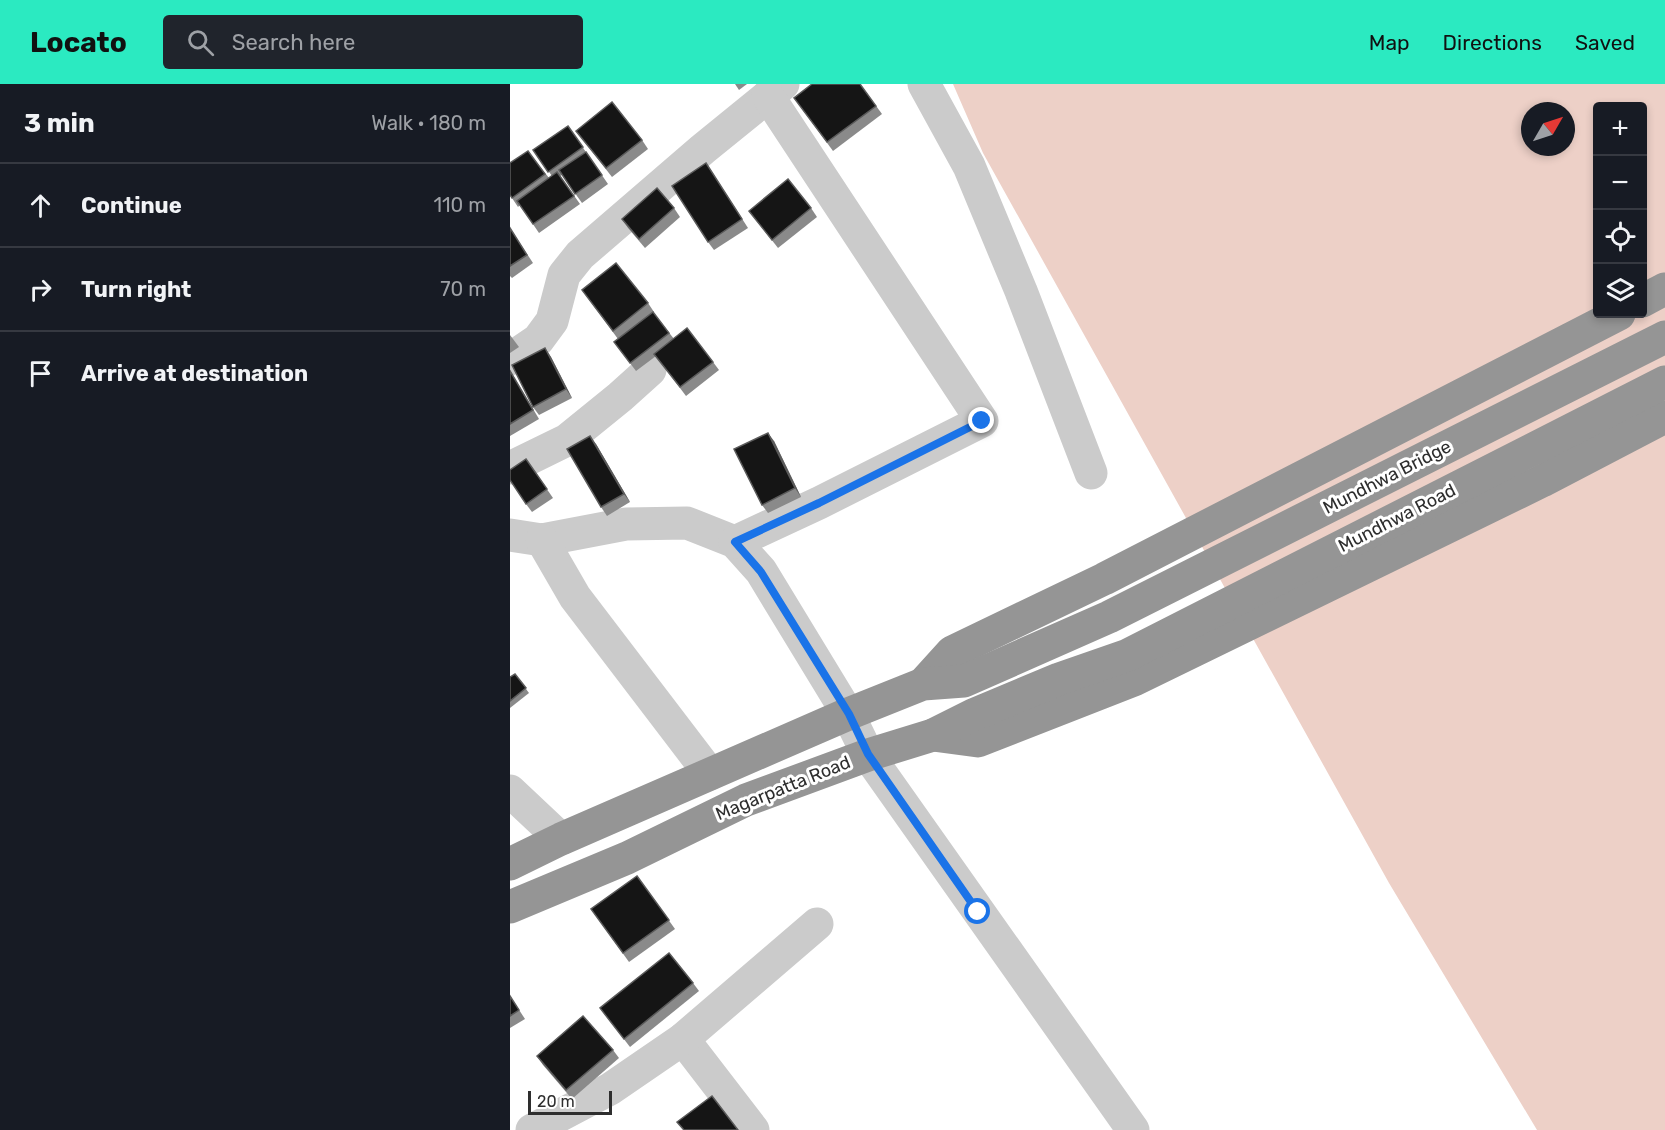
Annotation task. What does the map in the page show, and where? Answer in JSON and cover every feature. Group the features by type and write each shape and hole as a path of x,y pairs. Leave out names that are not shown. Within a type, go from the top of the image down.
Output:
{"highway":[{"path":"1647,298 1665,289"},
{"path":"510,864 561,839 710,774 923,684 952,652 1104,579 1611,318"},
{"name":"Mundhwa Bridge","path":"923,684 964,681 1108,617 1665,336"},
{"name":"Mundhwa Road","path":"1131,667 1665,382"},
{"path":"1131,667 1521,491 1665,417"},
{"name":"Magarpatta Road","path":"510,907 627,858 746,800 868,754 933,735 973,715 1038,688 1131,667"}],"street":[{"path":"924,84 969,166 1021,291 1091,473"},
{"path":"510,359 538,340 552,321 564,275 580,255 703,149 776,90 982,421 819,503 735,542"},
{"path":"510,468 567,440 650,370"},
{"path":"510,535 542,540 626,524 687,522 735,542 761,572 849,714 868,754 1133,1130"},
{"path":"542,540 575,597 710,774"},
{"path":"510,791 561,839"},
{"path":"532,1130 610,1089 683,1039 817,924"},
{"path":"683,1039 753,1130"}],"shaded area":[{"path":"953,84 1665,84 1665,1130 1537,1130 1389,883 983,153"}],"building":[{"path":"812,84 860,84 876,106 827,142 794,98"},
{"path":"612,102 642,140 606,168 576,131"},
{"path":"568,126 583,147 548,172 533,150"},
{"path":"528,151 545,174 512,198 510,195 510,163"},
{"path":"586,152 602,175 575,194 559,170"},
{"path":"706,163 742,219 708,242 672,186"},
{"path":"557,172 574,196 533,224 517,201"},
{"path":"788,179 811,208 772,240 749,211"},
{"path":"657,188 674,208 639,239 622,219"},
{"path":"510,228 527,255 510,266"},
{"path":"616,263 648,303 613,331 582,290"},
{"path":"653,312 669,333 630,363 614,342"},
{"path":"687,328 713,362 680,387 654,354"},
{"path":"545,348 566,389 533,407 512,365"},
{"path":"510,371 533,410 510,424"},
{"path":"768,433 795,488 762,505 734,449"},
{"path":"590,436 624,494 601,507 567,449"},
{"path":"526,459 547,489 526,504 510,480 510,470"},
{"path":"515,674 526,688 510,701 510,677"},
{"path":"637,876 669,920 623,953 591,909"},
{"path":"669,953 693,983 624,1039 600,1008"},
{"path":"510,996 519,1010 510,1016"},
{"path":"583,1016 613,1050 566,1090 537,1056"},
{"path":"712,1096 738,1130 684,1130 677,1122"}],"route":[{"path":"978,912 868,754 849,714 761,572 735,542 819,503 982,421"}]}
